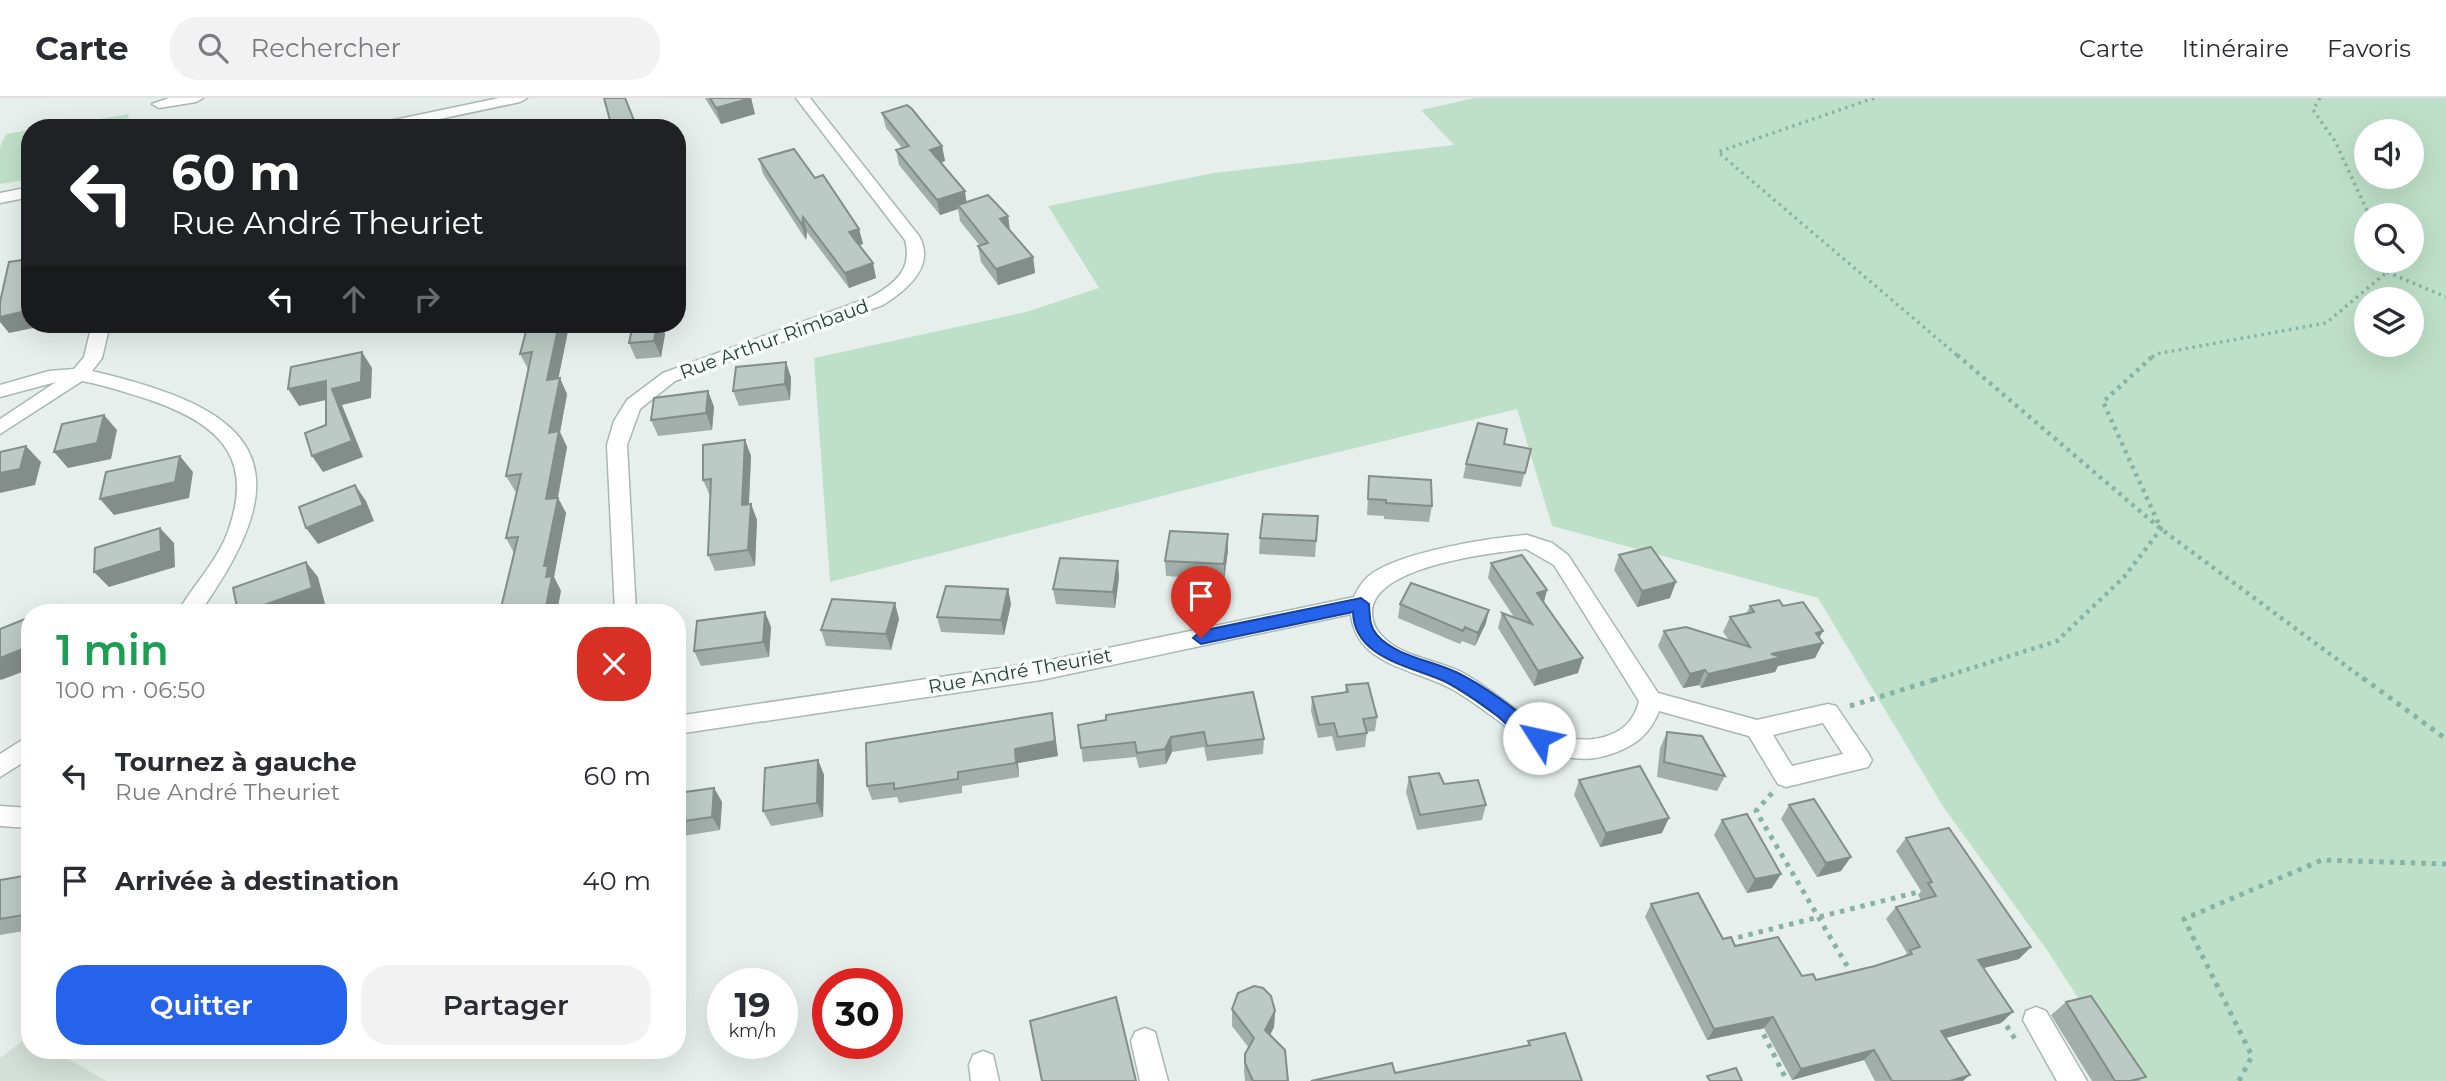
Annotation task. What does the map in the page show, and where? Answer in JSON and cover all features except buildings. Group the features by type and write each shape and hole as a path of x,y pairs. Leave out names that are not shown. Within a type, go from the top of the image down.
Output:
{"street":[{"path":"159,104 196,98"},
{"path":"413,119 484,102 520,98"},
{"name":"Rue Arthur Rimbaud","path":"625,604 617,445 621,422 631,405 646,391 669,377 877,301 905,283 916,261 917,250 913,239 803,98"},
{"path":"0,198 21,194"},
{"path":"0,428 79,375 93,358 99,333"},
{"path":"0,391 45,378 79,375 183,403 208,415 229,432 243,454 249,479 248,507 237,541 195,604"},
{"path":"1650,700 1647,717 1633,734 1611,746 1579,750 1551,745 1526,731 1489,700 1453,678 1392,654 1372,641 1362,623 1361,604 1367,590 1380,579 1397,571 1506,543 1527,542 1545,548 1561,560 1650,700 1756,729 1828,713 1860,760 1786,777 1756,729"},
{"name":"Rue André Theuriet","path":"686,723 1041,671 1361,604"},
{"path":"0,767 21,752"},
{"path":"0,816 21,817"},
{"path":"2036,1020 2073,1081"},
{"path":"1145,1041 1154,1081"}],"path":[{"path":"1874,98 1718,152 2161,529 2446,739"},
{"path":"2320,98 2313,110 2335,141 2365,203"},
{"path":"2161,529 2102,402 2156,354 2326,323 2386,273"},
{"path":"2389,273 2446,297"},
{"path":"1828,713 2057,640 2124,577 2161,529"},
{"path":"1786,777 1756,811 1860,987"},
{"path":"2239,1081 2252,1056 2183,919 2322,860 2446,864"},
{"path":"1717,943 1918,892"},
{"path":"1994,1008 2022,1050"},
{"path":"1754,1016 1787,1081"}],"shaded area":[{"path":"21,1042 21,1059 68,1059 106,1081 0,1081 0,1058"}],"green space":[{"path":"1475,98 2446,98 2446,1081 2132,1081 2047,950 1944,808 1818,598 1552,526 1517,409 1255,472 830,582 814,358 1026,312 1099,288 1048,206 1214,173 1454,145 1421,110"},
{"path":"129,114 128,119 99,119"},
{"path":"21,132 21,180 0,184 0,147 6,134"}],"route":[{"path":"1201,638 1361,604 1362,623 1372,641 1392,654 1453,678 1489,700 1526,731 1539,738"}]}
